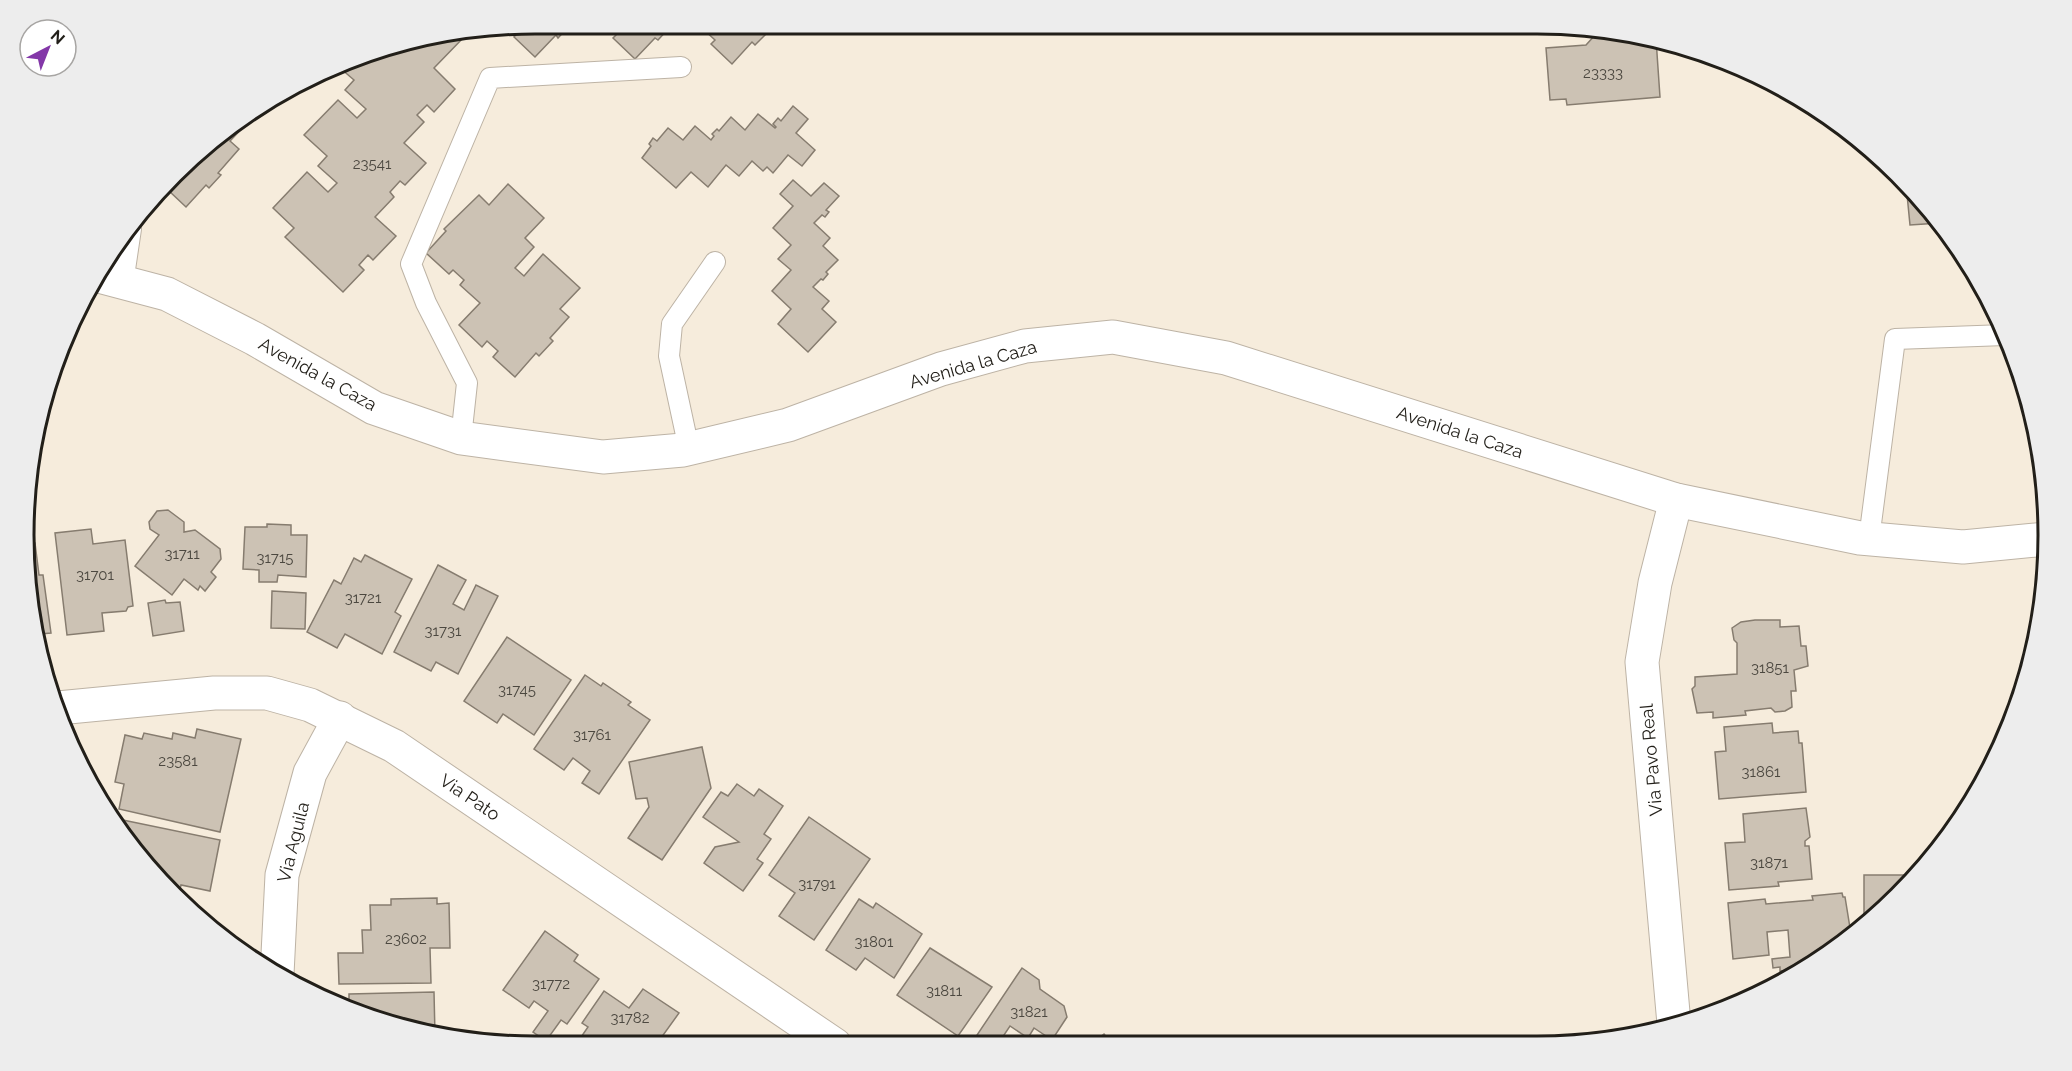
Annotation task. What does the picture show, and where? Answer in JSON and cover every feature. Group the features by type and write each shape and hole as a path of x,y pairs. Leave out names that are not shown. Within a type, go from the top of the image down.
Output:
{"street":[{"name":"Avenida la Caza","path":"111,279 167,294 255,339 374,408 460,438 603,457 689,449 788,425 941,369 1024,346 1113,337 1226,358 1676,500 1869,539 1963,547 2038,540"},
{"name":"Via Pavo Real","path":"1673,1017 1642,662 1655,583 1676,500"},
{"name":"Via Pato","path":"65,707 214,693 267,693 310,705 340,718 394,746 822,1036"},
{"name":"Via Aguila","path":"277,964 282,875 310,773 340,718"}],"lane":[{"path":"460,438 466,383 426,303 411,264 490,78 681,67"},
{"path":"111,279 121,255"},
{"path":"689,449 669,356 672,324 715,262"},
{"path":"1869,539 1895,339 1995,335"}],"building":[{"path":"562,34 558,38 556,35 535,57 514,37"},
{"path":"617,34 664,34 658,40 655,38 635,59 613,38"},
{"path":"708,34 766,34 755,45 752,42 732,64 711,44 715,40"},
{"path":"1592,38 1657,50 1660,97 1567,105 1566,99 1550,100 1546,48 1586,45"},
{"path":"461,40 434,68 455,89 434,112 427,105 417,115 424,122 404,143 426,163 405,185 400,181 390,192 394,197 375,217 396,236 373,260 368,255 359,265 364,270 343,292 285,237 294,228 273,208 307,172 328,192 337,183 318,166 327,156 304,135 338,100 357,118 366,109 345,90 354,80 345,72 406,52"},
{"path":"793,106 808,119 796,133 815,150 802,166 788,155 773,173 767,167 763,171 752,161 739,176 726,165 708,187 691,172 676,188 642,158 651,146 649,144 653,138 657,141 668,128 683,140 695,126 711,140 714,136 712,134 717,129 719,131 731,117 745,130 758,114 775,128 773,124 778,118 781,121"},
{"path":"237,134 230,141 239,149 218,173 221,175 209,188 206,185 186,207 171,192 205,159"},
{"path":"793,180 811,196 824,183 839,196 826,210 829,212 825,217 822,215 814,223 830,238 823,246 838,260 826,272 828,274 823,280 821,279 813,287 829,301 822,309 836,322 808,352 778,324 791,309 772,291 791,270 778,259 791,245 773,228 793,206 780,194"},
{"path":"508,184 544,218 525,238 534,247 515,268 524,276 543,254 580,288 560,309 569,317 550,338 553,341 539,356 536,353 515,377 493,357 498,351 487,341 482,347 459,325 480,303 460,285 464,280 453,270 449,274 426,253 446,231 444,229 479,195 489,205"},
{"path":"1907,199 1928,224 1910,225"},
{"path":"168,510 184,522 184,532 195,530 220,549 221,559 211,572 216,577 205,591 200,586 198,590 184,579 172,595 135,566 159,535 150,529 149,522 157,511"},
{"path":"267,524 291,525 291,535 307,535 306,577 278,575 277,582 259,582 259,570 243,569 245,527 267,527"},
{"path":"91,529 93,544 125,540 133,606 128,607 126,611 102,613 104,631 67,635 55,533"},
{"path":"34,543 39,575 43,575 51,633 44,633"},
{"path":"365,555 412,579 395,612 401,616 382,654 345,634 337,648 307,632 334,580 341,584 354,558 361,562"},
{"path":"438,565 466,580 453,604 464,610 476,585 498,596 458,674 436,662 431,671 394,652"},
{"path":"272,591 306,593 305,629 271,628"},
{"path":"165,600 166,603 180,602 184,631 153,636 148,603"},
{"path":"1780,620 1780,627 1799,626 1801,646 1806,646 1808,666 1794,670 1796,691 1791,691 1792,707 1785,711 1775,712 1771,708 1745,711 1746,715 1713,718 1713,712 1697,713 1692,689 1695,686 1695,677 1737,674 1737,643 1734,640 1732,628 1741,622"},
{"path":"507,637 571,680 534,735 503,714 497,723 464,701"},
{"path":"585,675 601,686 603,683 631,702 628,705 650,720 599,794 582,783 590,771 573,758 564,770 534,749"},
{"path":"1772,723 1773,733 1798,731 1799,743 1802,743 1806,792 1719,799 1715,752 1726,751 1724,727"},
{"path":"197,729 241,739 220,832 119,809 124,784 115,782 125,735 142,739 144,733 172,739 173,733 195,738"},
{"path":"702,747 711,788 662,860 628,838 649,807 647,798 636,799 629,762"},
{"path":"737,784 754,796 759,789 783,806 764,834 771,839 757,859 763,863 743,891 704,863 715,847 739,842 703,817 721,792 728,796"},
{"path":"1806,808 1810,837 1805,841 1805,846 1809,846 1812,879 1778,882 1779,886 1729,890 1725,843 1745,842 1743,814"},
{"path":"809,817 870,859 814,940 779,916 795,893 769,875"},
{"path":"123,820 220,840 210,891 181,885 180,889"},
{"path":"1864,875 1905,875 1891,890 1864,914"},
{"path":"1842,893 1845,897 1850,926 1815,952 1784,971 1780,971 1780,967 1773,968 1772,959 1790,957 1788,930 1767,932 1769,955 1733,959 1728,903 1765,899 1766,904 1813,900 1812,896"},
{"path":"437,898 437,904 449,903 450,948 430,948 431,983 339,984 338,953 363,953 362,930 371,930 370,905 391,905 391,899"},
{"path":"859,899 873,908 876,903 922,934 894,978 865,958 856,970 826,950"},
{"path":"545,931 578,955 574,961 599,979 567,1024 561,1020 550,1036 539,1036 533,1032 548,1011 534,1001 529,1008 503,990"},
{"path":"930,948 992,987 958,1036 897,995"},
{"path":"1022,968 1039,980 1040,989 1064,1006 1067,1017 1055,1036 1046,1036 1034,1028 1029,1036 1025,1036 1010,1026 1003,1036 976,1036"},
{"path":"643,989 679,1013 662,1036 582,1036 588,1027 582,1023 604,991 629,1008"},
{"path":"434,992 435,1026 374,1010 349,1000 349,994"}]}
